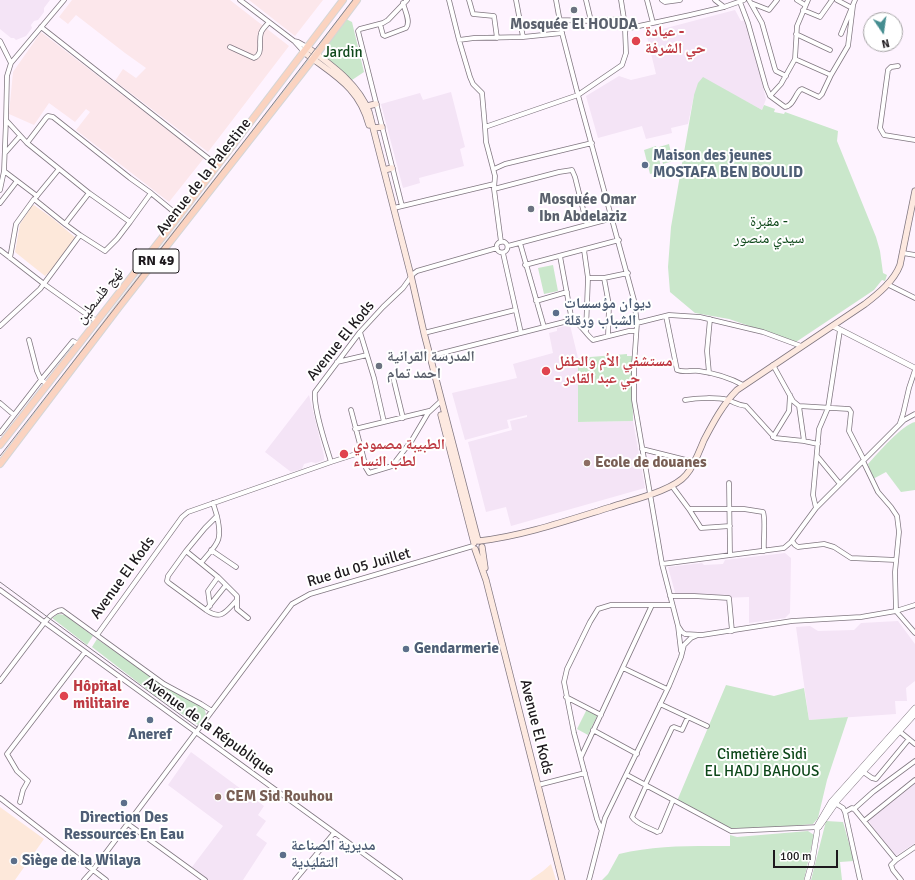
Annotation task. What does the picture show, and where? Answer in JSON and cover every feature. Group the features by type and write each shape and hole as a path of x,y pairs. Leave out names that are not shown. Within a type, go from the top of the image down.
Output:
{"main road":[{"name":"RN 49","path":"305,49 343,0"},
{"name":"RN 49","path":"315,57 356,0"},
{"path":"305,49 353,86 367,106 374,128 410,278"},
{"name":"نهج فلسطين","path":"1,443 218,166 305,49"},
{"path":"315,57 351,88 363,107 368,119 410,278"},
{"name":"Avenue de la Palestine","path":"0,464 119,307 315,57"},
{"path":"367,106 376,104"},
{"path":"374,128 382,127"},
{"path":"384,170 392,168"},
{"path":"478,545 650,494 672,486 687,475 714,421 728,400 737,390 865,304 887,284 899,269 915,190"},
{"name":"Avenue El Kods","path":"410,278 424,333 428,357"},
{"name":"Avenue El Kods","path":"410,278 428,357 478,545 562,880"}],"street":[{"path":"0,190 4,171 7,76 11,63 64,0"},
{"path":"240,0 294,41 297,41 305,49"},
{"path":"402,206 358,31 388,20 407,0"},
{"path":"410,278 417,271 497,248 501,242 494,189 495,176 486,142 482,93 471,80 449,0"},
{"path":"470,0 473,14 494,16 497,38"},
{"path":"516,0 523,37"},
{"path":"556,0 562,33 578,95 613,218 634,300 637,323 634,365 634,400 662,564 678,626 681,644 681,657"},
{"path":"586,0 591,21"},
{"path":"485,127 578,95 622,65 626,53 625,29 621,0"},
{"path":"647,0 653,23"},
{"path":"662,0 665,2 680,0"},
{"path":"715,0 724,7"},
{"path":"749,1 769,10 777,0"},
{"path":"797,0 805,5"},
{"path":"770,96 781,84 795,59 796,26 808,0"},
{"path":"803,10 820,17 832,0"},
{"path":"837,0 853,7"},
{"path":"841,34 855,0"},
{"path":"625,29 724,7 742,1 767,90 770,96 788,107 802,89 819,97 848,46 853,7"},
{"path":"749,1 762,23 775,69 786,76"},
{"path":"380,24 383,35 385,36 406,28 408,23 403,3"},
{"path":"560,20 591,21 624,19"},
{"path":"230,47 254,58 258,56 260,53 261,33 269,22"},
{"path":"41,27 218,166"},
{"path":"459,40 474,38 523,37 562,33"},
{"path":"796,34 830,50"},
{"path":"0,41 11,63"},
{"path":"795,59 831,75"},
{"path":"898,66 891,67 888,70 880,128 884,135 915,140"},
{"path":"27,142 48,116 53,117 179,216"},
{"path":"6,120 20,136 59,169 89,193 130,222"},
{"path":"5,153 20,136"},
{"path":"0,139 5,138"},
{"path":"494,169 505,164 592,143"},
{"path":"10,258 16,224 59,169"},
{"path":"494,189 572,170 587,225"},
{"path":"4,171 36,197 65,224 105,251 117,240 151,193"},
{"path":"0,203 17,181"},
{"path":"394,208 494,184"},
{"path":"65,224 89,193"},
{"path":"501,242 508,246 613,218"},
{"path":"0,326 44,284 80,235"},
{"path":"526,265 619,240"},
{"path":"520,243 544,327"},
{"path":"503,253 506,252 508,246"},
{"path":"497,248 503,253 520,333"},
{"path":"0,250 96,321"},
{"path":"584,250 588,278 586,332"},
{"path":"903,253 915,255"},
{"path":"560,256 568,292 572,321"},
{"path":"588,278 604,278 628,273"},
{"name":"Avenue El Kods","path":"97,635 182,517 188,512 331,462 314,395 316,389 360,332 403,288 410,278"},
{"path":"604,278 609,306 608,336"},
{"path":"887,284 915,298"},
{"path":"536,301 568,292"},
{"path":"424,333 515,310"},
{"path":"637,323 666,316 682,315 710,319 763,332 801,346"},
{"path":"666,316 677,370 709,373 730,379 743,385"},
{"path":"709,373 707,352 710,319"},
{"path":"428,357 572,321 579,324 593,340 629,331 636,331"},
{"path":"833,326 915,369 903,414 898,426"},
{"path":"816,508 813,495 820,427 828,408 840,330"},
{"path":"360,332 384,422"},
{"path":"29,340 37,371 41,380 47,384"},
{"path":"0,433 73,341 78,344"},
{"path":"337,362 367,355"},
{"path":"773,365 793,401 799,406 849,409 851,412 849,431 878,492 897,516 899,532 895,580 896,611 915,633"},
{"path":"393,377 403,418"},
{"path":"773,437 789,410 790,395"},
{"path":"685,400 698,398 728,400 740,406 748,407 773,437 777,439 804,441 818,444"},
{"path":"351,410 366,468 370,473 390,467 412,440 430,411 440,402"},
{"path":"0,403 14,415"},
{"path":"799,406 804,441"},
{"path":"355,429 430,411"},
{"path":"662,564 781,549 787,546 816,508 898,426 907,418 915,414"},
{"path":"642,449 694,462"},
{"path":"331,462 362,452"},
{"path":"817,456 840,484"},
{"path":"729,483 730,555"},
{"path":"672,486 701,528 730,526"},
{"path":"201,563 220,538 220,529 213,503"},
{"path":"689,509 761,511 764,513 764,551"},
{"path":"217,516 186,551 168,576 167,581 206,610 218,616 223,614 237,600"},
{"path":"792,541 798,547 828,544 851,558 896,560"},
{"name":"Rue du 05 Juillet","path":"86,879 292,604 310,594 478,545"},
{"path":"212,550 236,567"},
{"path":"186,551 218,577 237,596 237,609 248,618"},
{"path":"210,606 208,591 218,577"},
{"path":"206,610 226,585"},
{"name":"Avenue de la République","path":"0,590 400,880"},
{"path":"670,596 729,598 732,631"},
{"path":"581,758 652,605"},
{"path":"601,829 566,697 564,682 567,669 596,611 602,607 672,605"},
{"path":"678,626 685,634 698,635 792,621 861,617 896,611 915,605"},
{"path":"0,681 44,623 52,614 62,610 164,684 212,711"},
{"path":"588,880 605,818 627,775 667,689 686,643 691,638 698,635"},
{"path":"20,802 22,790 28,781 17,772 7,754 85,652"},
{"path":"623,668 667,689"},
{"path":"566,697 601,715"},
{"path":"660,704 707,726"},
{"path":"818,828 835,803 861,770 915,708"},
{"path":"807,880 818,828 834,798 915,714"},
{"path":"673,800 660,831 657,832 633,819 632,817 672,728 674,727 682,730 688,717"},
{"path":"593,730 636,754"},
{"path":"899,731 915,744"},
{"path":"861,770 872,778 876,779 909,739"},
{"path":"845,812 854,809 873,792 915,761"},
{"path":"538,785 585,773"},
{"path":"627,775 733,832 818,828"},
{"path":"864,821 915,780"},
{"path":"0,798 106,880"},
{"path":"835,803 843,808 845,812 860,880"},
{"path":"854,809 896,860"},
{"path":"128,824 205,880"},
{"path":"296,880 334,833"},
{"path":"901,880 891,865 915,847"}],"shaded area":[{"path":"0,0 50,0 38,20 34,21 31,25 32,28 26,36 16,40 0,29"},
{"path":"72,0 230,0 289,46 208,152 115,81 123,69 136,78 146,68 76,15 68,24 59,17"},
{"path":"249,0 323,0 295,36"},
{"path":"735,10 741,21 746,20 766,99 762,110 736,96 694,95 688,124 671,128 672,133 646,139 642,126 598,138 586,96 619,76 631,80 656,74 647,37 651,32"},
{"path":"41,32 204,158 169,202 76,130 90,112 86,109 75,122 49,103 34,125 9,114 13,72"},
{"path":"451,92 465,147 460,149 464,166 419,178 420,183 403,188 381,104 420,93 423,100"},
{"path":"34,205 76,238 57,264 45,276 15,252 20,224 31,207"},
{"path":"570,325 578,358 578,422 633,421 645,488 511,526 506,507 486,512 468,442 512,430 510,421 527,417 527,415 507,420 509,428 465,440 452,393 517,378 513,364 553,353 549,333 557,331 557,328"},
{"path":"309,395 324,460 316,463 311,462 304,464 302,469 291,472 265,452"},
{"path":"785,553 791,558 790,613 785,618 749,623 749,597 721,598 676,596 668,567 702,563 704,565 723,564 725,560"},
{"path":"898,621 915,644 915,681 906,688 907,701 895,701 896,714 809,720 796,627 810,626 818,631 854,630 861,623"},
{"name":"CEM Sid Rouhou","path":"191,752 264,806 258,815 266,821 256,835 267,843 243,880 208,880 192,867 223,826 168,785"},
{"path":"915,782 915,843 894,857 868,820"},
{"name":"Siège de la Wilaya","path":"0,807 44,839 15,880 0,880"},
{"path":"551,864 556,880 530,880 543,871"}],"green space":[{"name":"Jardin","path":"346,19 352,22 364,72 352,80 328,60 327,45"},
{"name":"مقبرة - سيدي منصور","path":"703,77 762,110 764,105 775,109 774,112 784,114 785,112 838,131 837,141 876,237 880,251 883,273 887,275 885,281 882,280 874,290 796,342 729,319 695,313 670,292 668,267 671,227 694,95 698,83"},
{"path":"669,144 673,161 663,164 659,147"},
{"path":"656,146 662,171 650,174 644,150"},
{"path":"553,265 558,291 544,294 538,268"},
{"path":"627,354 627,356 632,356 633,421 578,422 578,358"},
{"path":"915,422 915,490 901,492 886,472 873,479 868,464 897,434"},
{"path":"58,614 65,615 93,636 87,645 52,618"},
{"path":"97,639 164,686 204,708 206,714 198,725 153,694 92,647"},
{"name":"Cimetière Sidi EL HADJ BAHOUS","path":"726,685 774,696 804,688 809,720 848,717 827,780 818,818 813,824 734,831 677,801"},
{"path":"587,709 598,714 588,735 577,729"},
{"path":"826,821 843,822 854,861 840,862 842,880 811,880"},
{"path":"808,831 814,835 804,880 602,880 608,874 619,854 647,849 688,846 730,846 730,835 737,837"}],"tram line":[{"path":"0,456 353,0"},
{"path":"0,582 197,727"}],"place":[{"name":"Mosquée El HOUDA","path":"574,10"},
{"name":"عيادة - حي الشرفة","path":"636,41"},
{"name":"Maison des jeunes MOSTAFA BEN BOULID","path":"645,165"},
{"name":"Mosquée Omar Ibn Abdelaziz","path":"531,209"},
{"name":"ديوان مؤسسات الشباب ورقلة","path":"556,313"},
{"name":"المدرسة القرانية احمد تمام","path":"379,366"},
{"name":"مستشفي الأم والطفل - حي عبد القادر","path":"546,371"},
{"name":"الطبيبة مصمودي لطب النساء","path":"344,454"},
{"name":"Ecole de douanes","path":"587,463"},
{"name":"Gendarmerie","path":"406,649"},
{"name":"Hôpital militaire","path":"64,696"},
{"name":"Aneref","path":"150,720"},
{"name":"CEM Sid Rouhou","path":"218,797"},
{"name":"Direction Des Ressources En Eau","path":"124,803"},
{"name":"مديرية الصناعة التقليدية","path":"283,855"},
{"name":"Siège de la Wilaya","path":"14,861"}]}
